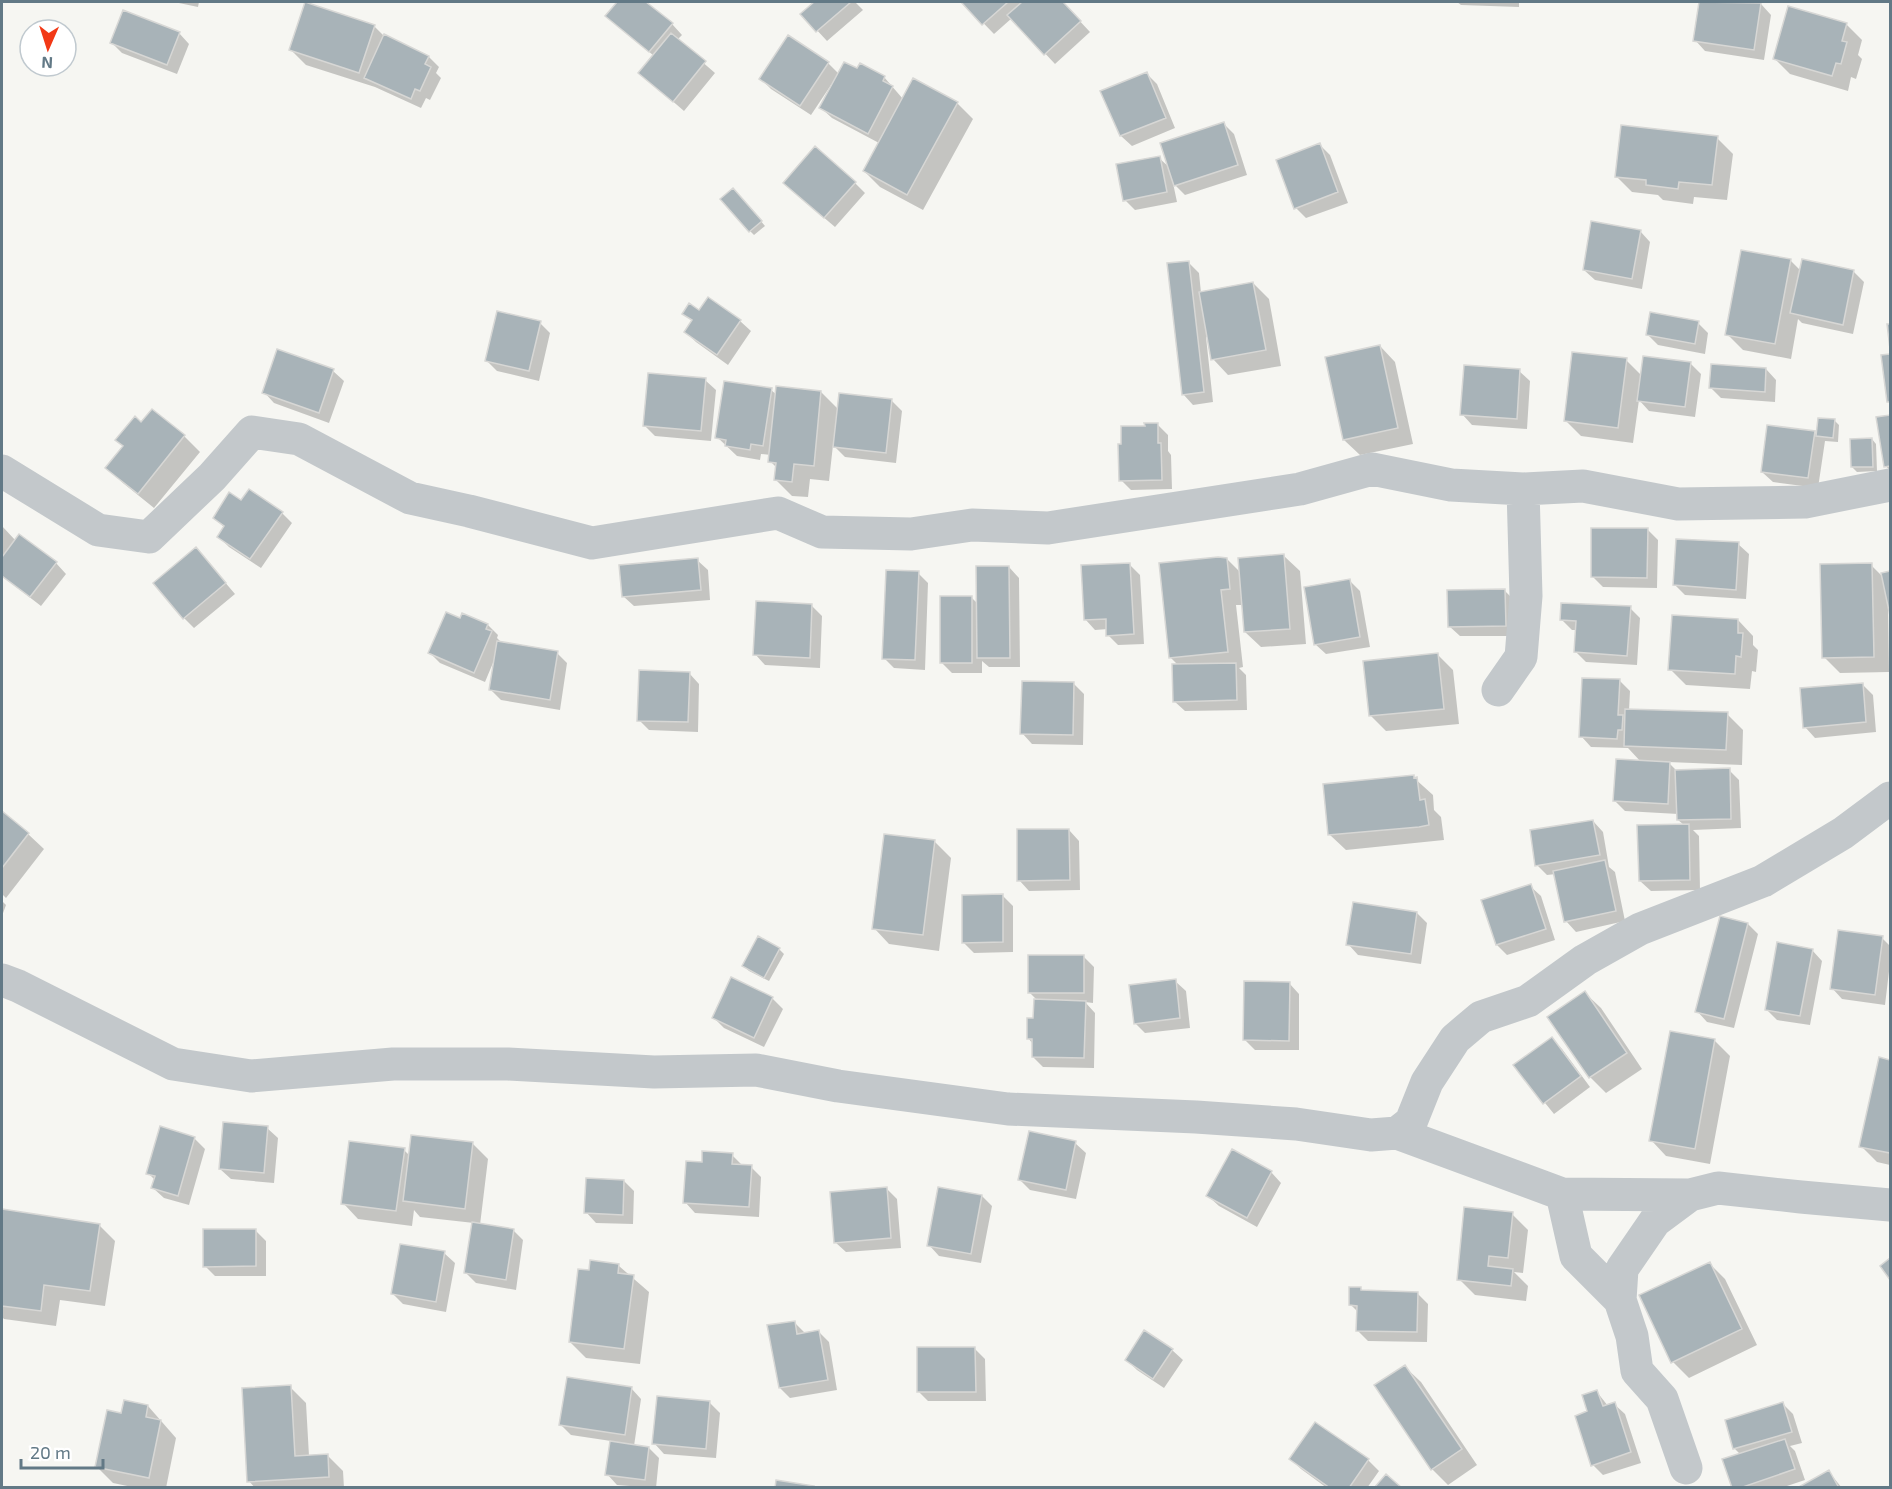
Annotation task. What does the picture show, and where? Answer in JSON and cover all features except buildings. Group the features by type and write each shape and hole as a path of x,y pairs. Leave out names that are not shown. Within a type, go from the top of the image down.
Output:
{"street":[{"path":"2,471 98,530 149,537 212,477 252,432 299,439 410,498 592,543 778,513 822,532 911,534 972,525 1048,528 1300,489 1372,469 1452,485 1523,489 1583,486 1678,504 1805,502 1890,484"},
{"path":"1498,690 1521,657 1526,596 1523,489"},
{"path":"1397,1133 1411,1122 1426,1082 1455,1039 1480,1017 1528,1001 1585,960 1640,929 1763,881 1843,833 1890,798"},
{"path":"2,980 172,1064 251,1076 393,1064 508,1064 654,1072 756,1070 838,1086 1008,1109 1296,1124 1371,1135 1397,1133 1562,1194 1690,1195 1719,1188 1890,1205"},
{"path":"1562,1194 1576,1256 1620,1300"},
{"path":"1686,1468 1662,1399 1637,1371 1632,1336 1620,1300 1622,1269 1655,1221 1690,1195"}]}
